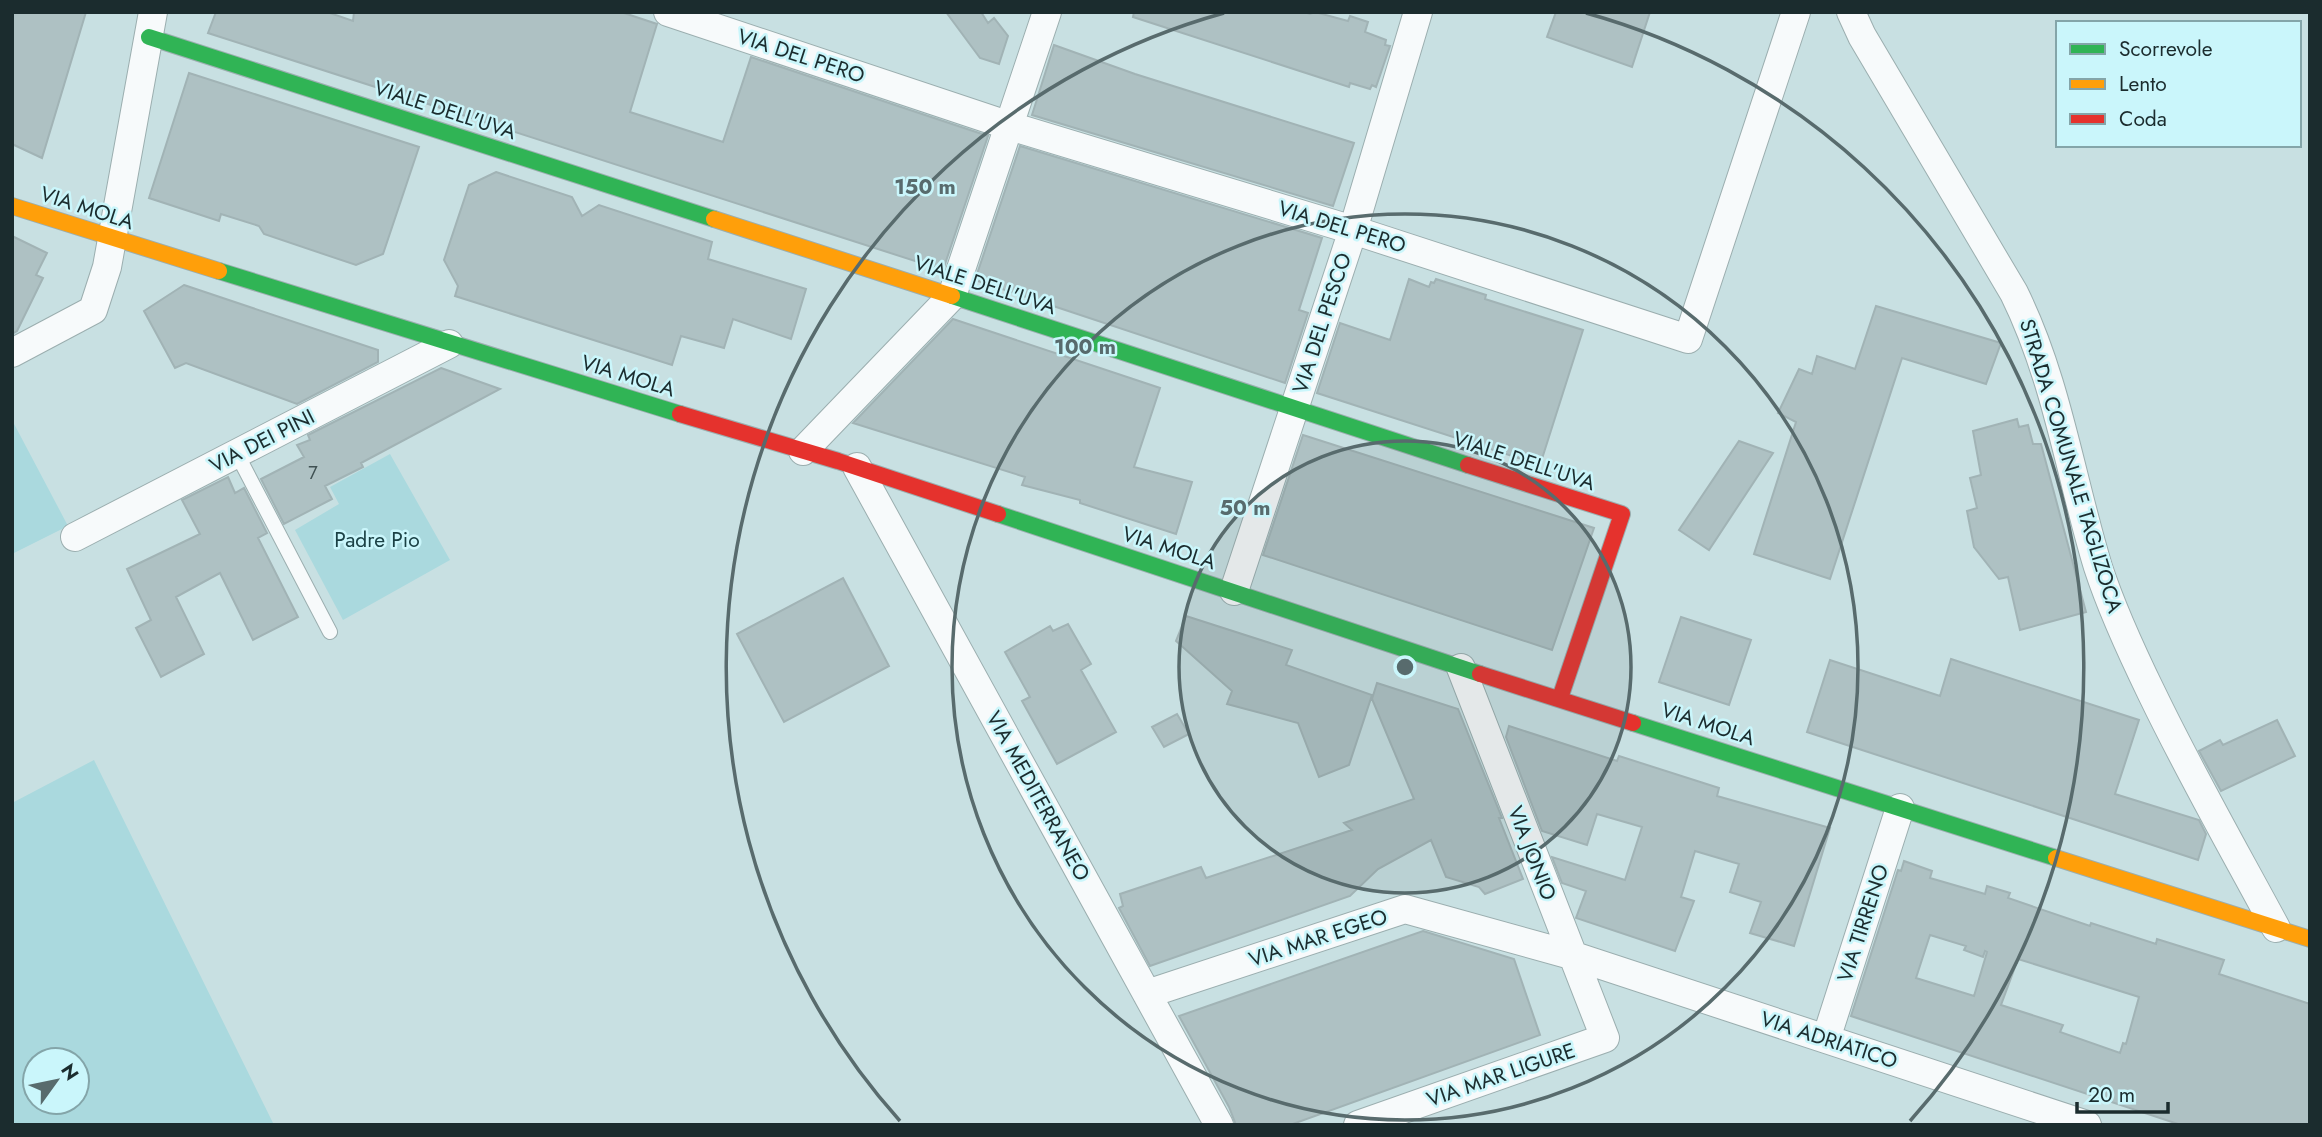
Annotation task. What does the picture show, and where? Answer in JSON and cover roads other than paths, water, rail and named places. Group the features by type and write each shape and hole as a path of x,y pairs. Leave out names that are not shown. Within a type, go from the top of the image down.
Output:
{"main road":[{"name":"VIALE DELL'UVA","path":"151,25 1294,410 1622,514 1560,698"},
{"name":"VIA MOLA","path":"12,206 449,344 857,467 1461,668 2310,939"}],"street":[{"name":"VIA DEL PERO","path":"668,12 1010,126 1353,230 1688,339 1796,12"},
{"path":"803,451 952,296 1047,12"},
{"name":"VIA DEL PESCO","path":"1234,591 1353,230 1418,12"},
{"name":"STRADA COMUNALE TAGLIZOCA","path":"1851,12 1862,36 2014,293 2032,329 2059,411 2099,568 2133,653 2177,746 2276,928"},
{"path":"12,353 93,310 107,267 151,25"},
{"name":"VIA DEI PINI","path":"75,537 449,344"},
{"name":"VIA MEDITERRANEO","path":"857,467 1219,1125"},
{"name":"VIA JONIO","path":"1461,668 1605,1038"},
{"name":"VIA TIRRENO","path":"1826,1039 1900,808"},
{"name":"VIA MAR EGEO","path":"1147,994 1405,909 1571,955"},
{"name":"VIA ADRIATICO","path":"1571,955 2087,1125"},
{"name":"VIA MAR LIGURE","path":"1358,1125 1605,1038"}],"lane":[{"path":"237,454 330,632"}],"park label":[{"name":"Padre Pio","path":"377,540"}]}
